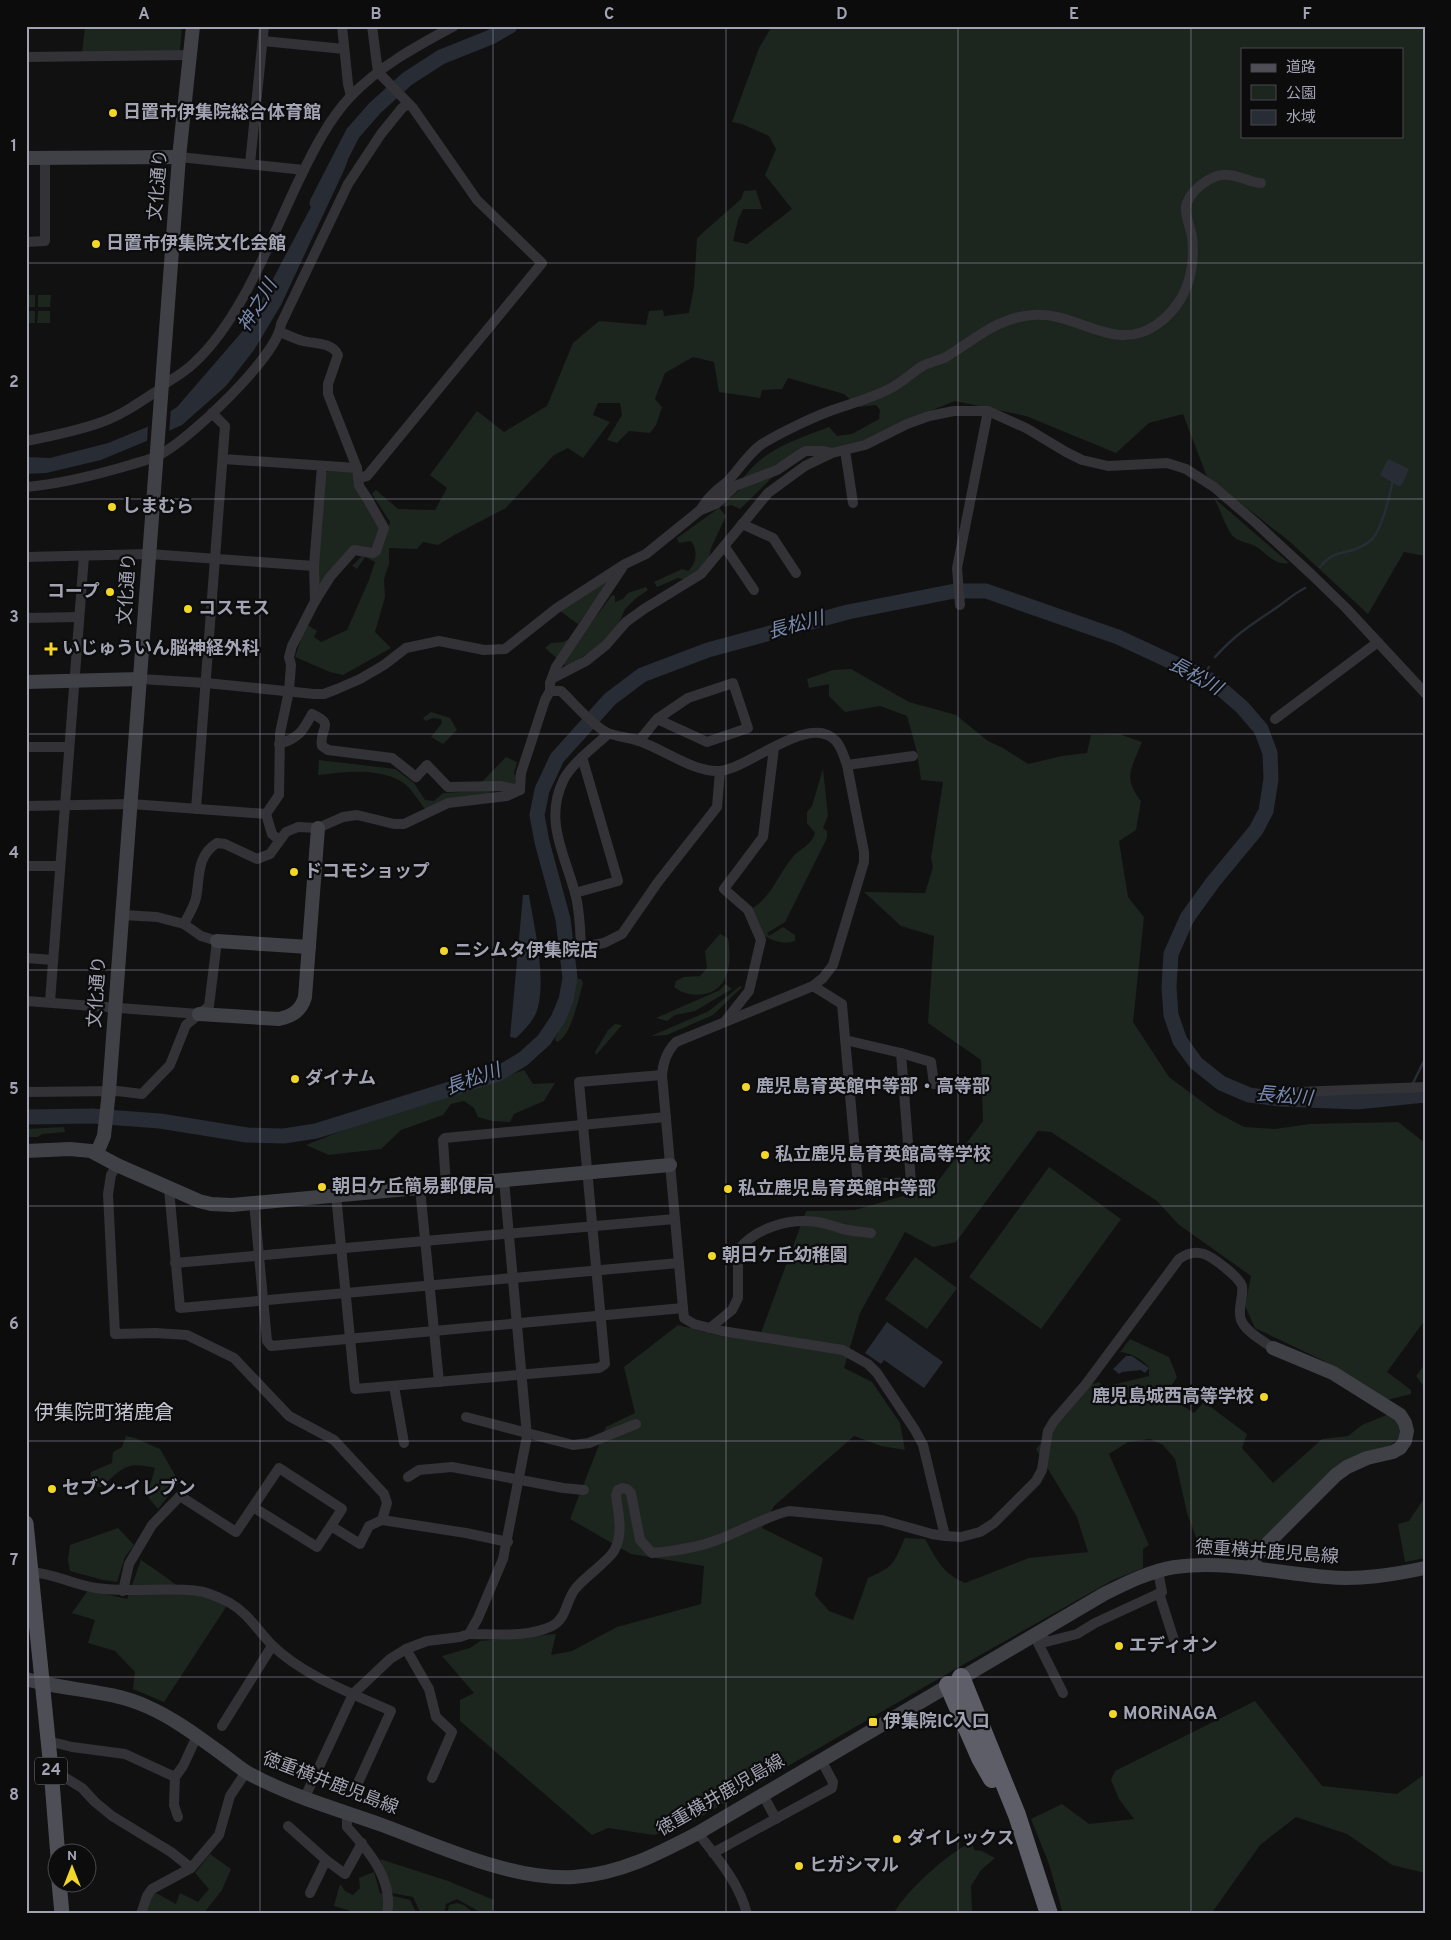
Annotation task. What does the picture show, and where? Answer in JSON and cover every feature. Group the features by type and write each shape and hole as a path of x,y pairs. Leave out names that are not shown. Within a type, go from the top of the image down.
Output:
{"highway":[{"path":"954,1681 1017,1816 1048,1914"}],"main road":[{"name":"24","path":"26,1523 57,1842"},
{"path":"60,1892 62,1914"}],"street":[{"name":"文化通り","path":"97,1153 106,1128 109,1093 179,157 193,26"},
{"path":"250,164 264,26"},
{"path":"342,26 351,96"},
{"path":"223,459 322,466 367,476 542,263 476,200 413,108 380,74 372,26"},
{"path":"26,441 103,422 162,389 193,364 206,351 242,300 316,146 351,96 408,50 454,26"},
{"path":"263,41 344,49"},
{"path":"26,57 190,55"},
{"path":"26,487 51,485 96,475 177,443 230,397 257,366 280,332 281,324 348,184 380,134 406,102"},
{"path":"26,158 179,157 304,170"},
{"path":"26,242 45,241 46,158"},
{"path":"26,682 140,679 324,694 384,665 406,648 439,642 484,650 505,649 557,608 625,564 646,554 699,511 711,495 727,482 761,445 828,411 888,390 924,366 945,357 976,336 1008,319 1034,314 1056,316 1104,333 1121,336 1139,334 1154,326 1170,314 1187,290 1194,262 1192,236 1186,207 1190,197 1201,185 1218,176 1233,175 1252,182 1261,183"},
{"path":"266,814 279,795 280,733 289,690 289,657 292,646 315,601 330,577 354,550 373,553 376,551 384,528 359,486 357,473 328,394 328,384 338,360 336,350 280,332"},
{"path":"553,678 586,661 606,645 626,622 701,574 768,493 805,466 832,453 865,445 906,424 928,416 954,411 988,411 1026,428 1082,460 1108,466 1167,463 1186,469 1214,487 1256,523 1346,608 1425,693"},
{"path":"960,602 958,572 988,411"},
{"path":"196,809 225,426 212,412"},
{"path":"844,450 853,503"},
{"path":"699,511 716,504 735,486 777,470 805,451 832,453"},
{"path":"315,601 314,566 322,466"},
{"path":"742,524 773,538 796,573"},
{"path":"725,546 754,590"},
{"path":"26,557 149,554 314,566"},
{"path":"50,1002 84,556"},
{"path":"520,790 524,764 545,700 550,691 550,683 556,667 625,564"},
{"path":"26,618 79,617"},
{"path":"1275,719 1378,642"},
{"path":"639,741 657,719 688,698 733,683 748,728 707,742 657,719"},
{"path":"550,691 561,691 606,733 639,741 700,768 720,771 738,766 809,733 827,735 835,740 842,751 848,765 864,852 864,862 833,965 823,978 813,986 676,1042 669,1049 665,1059 662,1075 684,1318 694,1324 710,1328 843,1350 868,1364 877,1373 915,1430 922,1445 945,1536"},
{"path":"280,744 294,740 304,730 312,714 323,718 326,722 321,741 322,746 328,750 392,758 416,777 427,765 448,788 500,786 520,790"},
{"path":"606,733 582,757 563,780 556,813 557,837 575,893 581,947 604,943 622,934 658,882 717,807 720,771"},
{"path":"26,748 69,747"},
{"path":"726,1021 749,991 761,940 748,910 724,889 763,837 774,748"},
{"path":"848,765 913,756"},
{"path":"575,893 618,881 582,757"},
{"path":"184,924 196,900 200,867 206,853 216,843 225,844 257,859 270,854 290,830 298,827 318,828 343,817 357,815 394,824 404,824 448,803 507,796 520,790"},
{"path":"26,806 131,804 266,814"},
{"path":"266,814 272,834 280,840"},
{"path":"26,1001 279,1019 289,1017 298,1011 305,997 318,828"},
{"path":"26,866 60,866"},
{"path":"123,915 157,917 184,924 201,936 217,941 309,948"},
{"path":"26,1092 142,1094 170,1065 186,1025 210,1006 217,941"},
{"path":"26,958 53,960"},
{"path":"813,986 842,1004 858,1185 911,1182 901,1053"},
{"path":"845,1040 931,1062 934,1084"},
{"path":"336,1195 355,1389 599,1368 605,1364 579,1082 662,1075"},
{"path":"1298,1092 1425,1087"},
{"path":"446,1185 443,1140 445,1138 666,1118"},
{"path":"26,1151 70,1149 97,1153 117,1165 199,1201 211,1204 254,1203 670,1165"},
{"path":"117,1165 111,1175 108,1194 115,1334 155,1333 188,1335 234,1358 290,1416 334,1440 384,1494 387,1503 382,1520"},
{"path":"469,1634 478,1618 503,1559 508,1542 526,1433 504,1180"},
{"path":"169,1188 180,1308 678,1263"},
{"path":"420,1188 439,1382"},
{"path":"254,1203 267,1341 271,1346 683,1308"},
{"path":"175,1264 674,1219"},
{"path":"710,1328 732,1310 738,1298 738,1250 759,1233 787,1222 803,1221 818,1222 843,1229 871,1233"},
{"path":"305,1798 353,1694 390,1659 406,1649 427,1642 460,1638 469,1634 516,1634 538,1631 554,1625 563,1615 570,1596 576,1588 614,1552 619,1539 620,1524 616,1495 618,1490 623,1488 631,1493 640,1540 652,1552 696,1547 718,1540 774,1515 789,1511 882,1520 945,1536 961,1537 980,1532 994,1523 1036,1481 1042,1470 1048,1431 1054,1421 1086,1384 1179,1259 1186,1254 1204,1254 1236,1276 1242,1287 1241,1320 1251,1332 1273,1348 1349,1381 1400,1415 1407,1431 1405,1441 1400,1448 1357,1462 1336,1475 1264,1547 1252,1567"},
{"path":"394,1386 404,1443"},
{"path":"466,1417 573,1445 589,1443 636,1424"},
{"path":"408,1477 419,1470 452,1467 563,1488 584,1490"},
{"path":"123,1591 129,1564 147,1534 155,1521 180,1496 236,1532 253,1507 280,1468 342,1509 317,1547 253,1507"},
{"path":"331,1526 360,1544 369,1526 382,1520 466,1533 508,1542"},
{"path":"29,1565 94,1588 123,1591 199,1591 232,1604 242,1612 272,1646 298,1665 353,1694 391,1711 356,1785"},
{"name":"徳重横井鹿児島線","path":"26,1680 88,1690 130,1700 162,1714 246,1772 305,1798 494,1866 549,1877 574,1877 602,1874 658,1854 698,1833 1104,1594 1158,1571 1188,1566 1219,1565 1252,1567 1328,1577 1367,1578 1395,1575 1425,1568"},
{"path":"1037,1633 1046,1642 1077,1634 1095,1623 1162,1592 1158,1571"},
{"path":"1159,1593 1174,1640"},
{"path":"1037,1633 1064,1692"},
{"path":"222,1726 272,1646"},
{"path":"406,1649 429,1689 436,1717 452,1732 432,1778"},
{"path":"178,1817 174,1805 175,1777 183,1766 196,1736"},
{"path":"48,1741 72,1747 125,1754 175,1777"},
{"path":"713,1853 832,1788 833,1782 821,1760"},
{"path":"51,1769 82,1788 94,1802 112,1816 170,1852 191,1868"},
{"path":"141,1914 147,1896 152,1889 191,1868 219,1835 230,1796 246,1772"},
{"path":"763,1795 776,1819"},
{"path":"347,1813 347,1827 368,1850 384,1880 387,1892 387,1914"},
{"path":"288,1826 326,1860 345,1874 362,1843"},
{"path":"698,1833 735,1883 743,1898 747,1914"},
{"path":"310,1893 326,1860"}],"green space":[{"path":"85,26 96,28 103,26 182,26 180,51 82,53"},
{"path":"772,26 1425,26 1425,556 1404,552 1368,614 1289,541 1207,477 1183,414 1149,423 1116,453 1026,416 955,401 897,424 858,444 831,449 803,446 772,469 742,480 760,460 781,447 829,427 837,436 852,434 879,419 880,410 876,405 859,407 844,394 788,378 782,389 762,390 760,398 719,392 714,362 693,357 665,373 655,399 662,407 656,425 650,433 629,431 617,443 607,440 622,415 620,403 598,403 593,415 610,422 583,458 568,448 554,455 506,508 438,545 423,542 417,549 389,548 389,564 384,579 385,597 375,632 391,648 343,675 330,672 295,657 306,624 317,631 314,637 321,642 347,630 375,562 365,557 357,569 352,566 364,554 379,552 390,522 372,494 376,490 398,509 435,510 447,488 430,475 477,411 504,432 547,406 573,343 599,321 646,325 649,311 663,310 664,316 689,313 694,287 697,238 741,199 744,191 756,190 762,209 743,209 733,241 747,244 792,209 765,175 776,149 769,136 742,124 732,122 759,48"},
{"path":"26,295 35,295 35,307 26,307"},
{"path":"38,295 51,295 50,307 38,307"},
{"path":"26,311 35,311 35,323 26,323"},
{"path":"38,311 50,311 50,323 37,323"},
{"path":"328,471 351,472 355,475 354,488 364,500 381,531 374,548 358,546 321,585 316,584 325,474"},
{"path":"777,473 740,509 731,505 725,507 722,505 743,487"},
{"path":"1214,498 1289,563 1275,561 1255,546 1233,537"},
{"path":"719,508 726,516 703,568 686,580 678,578 657,587 654,582 682,569 688,571 691,568 696,556 695,548 691,541 679,543 677,538"},
{"path":"613,576 578,624 560,611"},
{"path":"646,587 648,590 625,609 619,623 604,642 567,667 545,648 551,643 563,642 586,630 612,595 615,596 615,602 623,599 628,593"},
{"path":"851,669 909,702 956,715 988,741 1028,764 1062,756 1087,753 1091,735 1119,734 1142,742 1132,766 1130,779 1135,793 1141,801 1136,830 1119,841 1128,897 1144,917 1133,1022 1169,1077 1216,1112 1244,1127 1275,1129 1310,1124 1398,1122 1425,1143 1425,1320 1387,1372 1411,1390 1411,1394 1387,1400 1322,1360 1255,1328 1245,1306 1251,1276 1178,1224 1157,1201 1051,1132 1038,1131 956,1242 933,1247 905,1232 860,1313 844,1368 872,1382 900,1423 905,1450 881,1446 854,1436 774,1506 762,1528 823,1558 815,1595 829,1611 853,1620 868,1578 892,1563 905,1538 925,1539 945,1570 965,1583 1029,1558 1088,1552 1077,1517 1036,1449 1090,1385 1099,1382 1107,1390 1112,1385 1149,1376 1149,1367 1142,1361 1133,1355 1120,1352 1130,1339 1169,1357 1177,1377 1166,1395 1194,1413 1204,1402 1247,1434 1242,1448 1273,1483 1322,1439 1348,1436 1362,1425 1389,1414 1398,1425 1400,1431 1399,1438 1389,1446 1370,1451 1249,1557 1203,1556 1187,1513 1175,1459 1163,1445 1150,1439 1128,1442 1109,1454 1149,1545 1143,1549 1143,1568 1113,1580 690,1823 654,1835 608,1828 592,1835 460,1721 460,1700 474,1693 442,1656 470,1648 480,1641 556,1634 551,1655 572,1651 617,1627 701,1604 704,1566 631,1554 570,1519 606,1427 635,1413 624,1367 678,1325 721,1336 758,1341 806,1211 855,1210 920,1191 939,1180 983,1121 981,1060 928,1023 934,936 901,926 864,892 925,893 933,867 931,858 943,782 921,780 917,752 907,716 880,706 845,712 829,696 829,684 809,688 807,679 833,670"},
{"path":"431,712 450,718 457,730 443,744 431,737 442,723 441,719 433,718 426,721 423,718"},
{"path":"506,757 517,762 514,774 518,776 517,786 482,782"},
{"path":"319,760 395,769 414,783 425,800 434,801 443,793 491,790 491,794 425,809 408,787 392,777 372,772 318,775"},
{"path":"823,769 828,816 823,828 827,831 827,838 785,922 767,933 769,936 783,927 795,935 795,941 779,942 764,936 751,909 764,899 792,858 813,838 815,833 807,823 807,812 812,806"},
{"path":"720,934 728,938 730,952 729,967 722,983 711,992 696,995 688,994 674,987 676,981 684,977 700,976 707,968 705,951"},
{"path":"573,979 581,979 583,983 577,1007 566,1033 557,1042 555,1039 567,1010"},
{"path":"725,984 732,989 695,1011 675,1015 667,1021 656,1018 720,990"},
{"path":"740,986 742,987 713,1015 667,1035 651,1036 709,1011"},
{"path":"615,1024 622,1025 596,1055 595,1052 608,1030"},
{"path":"524,1070 533,1084 555,1083 544,1101 514,1114 510,1122 492,1121 478,1117 474,1108 464,1101 451,1104 443,1115 401,1130 381,1149 329,1155 306,1145 360,1124"},
{"path":"64,1127 65,1132 42,1134 38,1137 26,1137 26,1129"},
{"path":"1049,1167 1121,1219 1041,1329 969,1277"},
{"path":"915,1257 957,1288 927,1329 885,1299"},
{"path":"1425,1364 1425,1388 1416,1376"},
{"path":"126,1436 160,1449 179,1482 158,1509 147,1496 155,1468 131,1466 120,1471 101,1487 90,1486 91,1472 112,1463 113,1452 122,1447"},
{"path":"1425,1497 1425,1558 1405,1562 1398,1524 1409,1521"},
{"path":"118,1528 134,1545 125,1557 117,1582 70,1571 68,1560 70,1545"},
{"path":"141,1560 176,1585 214,1599 226,1607 164,1702 133,1689 135,1672 115,1651 88,1643 95,1620 72,1613 88,1590 127,1599"},
{"path":"1255,1701 1322,1786 1397,1794 1425,1774 1425,1873 1392,1865 1347,1834 1296,1817 1260,1845 1211,1914 1063,1914 1049,1864 1031,1819 1062,1804 1089,1824 1134,1819 1119,1799 1111,1780 1115,1771"},
{"path":"972,1842 974,1850 982,1851 995,1858 981,1870 971,1886 972,1911 983,1914 894,1913 908,1894 929,1873 952,1854"},
{"path":"210,1854 231,1869 222,1890 203,1914 144,1914 149,1899 156,1893 176,1904 180,1893 198,1902 209,1889 195,1873"},
{"path":"380,1859 448,1881 494,1900 492,1914 478,1914 478,1911 457,1899 446,1904 444,1914 420,1912 413,1897 392,1893"},
{"path":"374,1872 380,1893 410,1900 417,1914 369,1914 368,1911 351,1911 334,1906 340,1884 345,1891 353,1895 360,1888 359,1878"},
{"path":"457,1903 464,1905 475,1914 447,1914 449,1905"}],"water":[{"path":"352,148 345,168 281,305 254,350 226,386 182,425 149,440 101,460 46,473 26,474 26,457 50,458 108,443 147,427 177,407 241,333 265,294 312,205"},
{"path":"1388,459 1409,469 1402,485 1398,486 1380,475"},
{"path":"523,895 529,895 541,980 535,1016 516,1038 510,1037"},
{"path":"887,1322 943,1362 924,1388 884,1360 881,1364 865,1353"},
{"path":"1126,1356 1132,1356 1149,1368 1145,1373 1141,1370 1119,1374 1113,1369"}],"pier":[{"path":"171,409 169,433 147,443 148,424"}],"waterway":[{"name":"神之川","path":"317,203 353,133 375,108 407,79 441,57 491,37 510,26"},
{"path":"1320,567 1331,557 1362,546 1374,537 1384,513 1393,480"},
{"path":"1215,657 1242,631 1305,588"},
{"name":"長松川","path":"26,1117 92,1116 160,1121 247,1135 284,1136 316,1131 498,1074 523,1059 544,1040 558,1019 566,1000 570,978 563,919 542,842 537,815 542,790 557,758 610,699 642,675 708,650 848,612 955,591 986,591 1118,637 1212,681 1242,707 1261,729 1270,753 1271,779 1266,811 1256,830 1213,882 1187,918 1171,954 1169,987 1171,1015 1180,1041 1196,1063 1221,1083 1249,1095 1280,1099 1357,1102 1425,1095"},
{"path":"1202,676 1209,667"},
{"path":"1413,1083 1425,1059"}],"place":[{"name":"日置市伊集院総合体育館","path":"113,113"},
{"name":"日置市伊集院文化会館","path":"96,244"},
{"name":"しまむら","path":"112,507"},
{"name":"コープ","path":"110,592"},
{"name":"コスモス","path":"188,609"},
{"name":"いじゅういん脳神経外科","path":"51,649"},
{"name":"ドコモショップ","path":"294,872"},
{"name":"ニシムタ伊集院店","path":"444,951"},
{"name":"ダイナム","path":"295,1079"},
{"name":"鹿児島育英館中等部・高等部","path":"746,1087"},
{"name":"私立鹿児島育英館高等学校","path":"765,1155"},
{"name":"朝日ケ丘簡易郵便局","path":"322,1187"},
{"name":"私立鹿児島育英館中等部","path":"728,1189"},
{"name":"朝日ケ丘幼稚園","path":"712,1256"},
{"name":"鹿児島城西高等学校","path":"1264,1397"},
{"name":"セブン-イレブン","path":"52,1489"},
{"name":"エディオン","path":"1119,1646"},
{"name":"MORiNAGA","path":"1113,1714"},
{"name":"伊集院IC入口","path":"873,1722"},
{"name":"ダイレックス","path":"897,1839"},
{"name":"ヒガシマル","path":"799,1866"}],"district":[{"name":"伊集院町猪鹿倉","path":"104,1414"}]}
